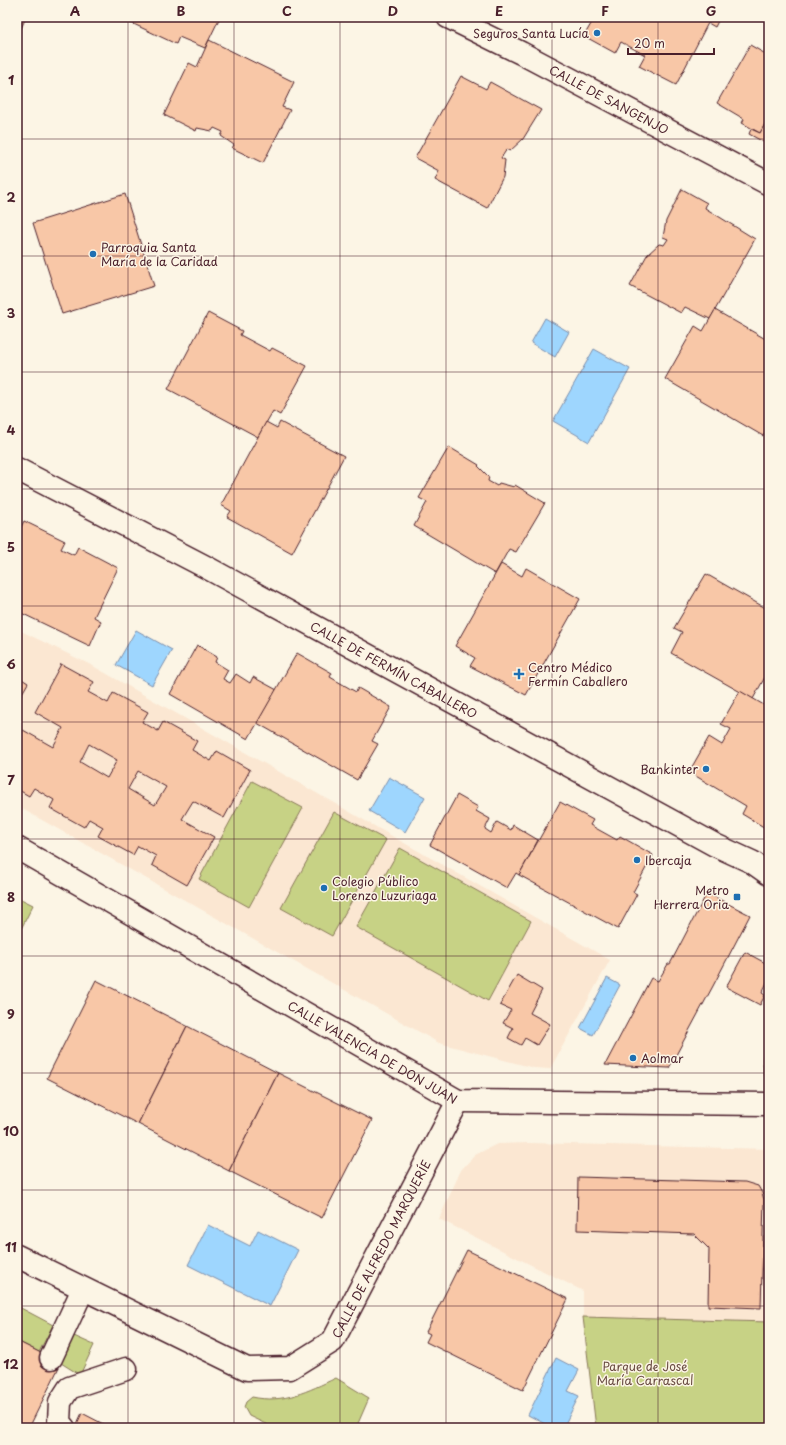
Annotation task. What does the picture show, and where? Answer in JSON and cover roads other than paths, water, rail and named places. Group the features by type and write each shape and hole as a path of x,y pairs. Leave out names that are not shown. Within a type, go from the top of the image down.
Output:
{"street":[{"name":"CALLE DE SANGENJO","path":"448,17 521,53 767,183"},
{"name":"CALLE DE FERMÍN CABALLERO","path":"17,469 204,566 715,845 752,862 769,874"},
{"name":"CALLE VALENCIA DE DON JUAN","path":"17,848 458,1101 769,1104"},
{"name":"CALLE DE ALFREDO MARQUERÍE","path":"17,1256 247,1369 290,1368 333,1341 458,1101"},
{"path":"50,1358 83,1289"},
{"path":"64,1428 59,1422 60,1402 69,1388 126,1369"}],"water":[{"path":"545,318 569,332 555,357 531,343"},
{"path":"594,349 630,369 589,442 553,421"},
{"path":"136,630 172,650 152,685 116,665"},
{"path":"389,777 425,797 405,832 369,811"},
{"path":"607,978 620,985 593,1035 580,1028"},
{"path":"208,1225 250,1246 258,1230 298,1250 270,1306 188,1265"},
{"path":"556,1358 579,1370 568,1391 579,1396 563,1428 553,1428 528,1415"}],"place":[{"name":"Seguros Santa Lucía","path":"597,33"},
{"name":"Parroquia Santa María de la Caridad","path":"93,254"},
{"name":"Centro Médico Fermín Caballero","path":"519,674"},
{"name":"Bankinter","path":"706,769"},
{"name":"Ibercaja","path":"637,860"},
{"name":"Colegio Público Lorenzo Luzuriaga","path":"324,888"},
{"name":"Metro Herrera Oria","path":"737,897"},
{"name":"Aolmar","path":"633,1058"}],"park label":[{"name":"Parque de José María Carrascal","path":"645,1373"}]}
